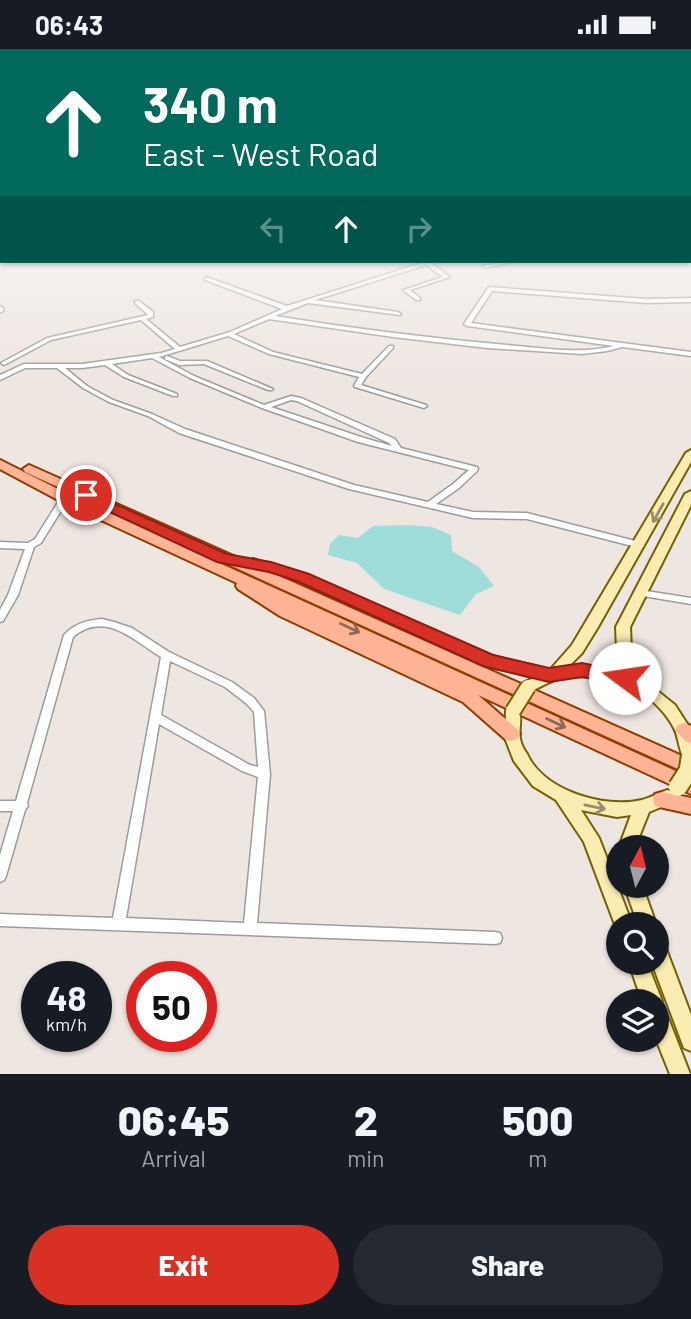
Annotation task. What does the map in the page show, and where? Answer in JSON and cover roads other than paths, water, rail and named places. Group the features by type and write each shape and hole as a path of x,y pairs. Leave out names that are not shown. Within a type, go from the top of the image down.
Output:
{"main road":[{"path":"618,912 590,838 561,795 529,770 517,752 511,734 513,711 528,687 552,674 577,649 640,545 691,453"},
{"path":"0,455 685,786"},
{"path":"0,464 65,498 221,564 280,581 690,762"},
{"path":"645,688 629,660 623,640 623,627 688,508 691,494"},
{"path":"221,564 286,571 489,661 552,674 596,671 618,676 645,688 668,707 687,733 690,762 685,786"},
{"path":"221,564 262,600 469,697 511,734"},
{"path":"561,795 601,809 642,808 685,786"},
{"path":"662,800 691,806"},
{"path":"632,835 642,808"},
{"path":"666,975 691,1041"},
{"path":"669,1046 680,1074"}],"street":[{"path":"222,285 286,309"},
{"path":"2,362 18,367 59,366 108,364 158,356 228,334 306,301 357,285"},
{"path":"418,299 406,290 422,285"},
{"path":"691,300 646,301 489,289 467,324 691,354"},
{"path":"306,301 398,314"},
{"path":"2,362 49,339 144,320 152,315 137,302"},
{"path":"267,317 383,335 500,347 597,353 624,344"},
{"path":"144,320 180,350"},
{"path":"228,334 271,353 363,376"},
{"path":"391,348 363,376 357,386 424,406"},
{"path":"158,356 179,363 205,362 270,389"},
{"path":"158,356 192,377 264,407 361,440 474,469 432,503"},
{"path":"108,364 127,376 175,395"},
{"path":"59,366 85,387 111,401 213,443 352,487 432,503 473,515 527,516 640,545"},
{"path":"0,378 18,367"},
{"path":"264,407 291,398 299,399 391,441 397,449"},
{"path":"0,545 30,546 38,541 65,498"},
{"path":"0,619 13,595 30,546"},
{"path":"640,593 691,601"},
{"path":"0,876 69,635 76,628 91,623 113,624 166,655 227,684 255,704 259,711 264,774 250,929"},
{"path":"118,925 166,655"},
{"path":"155,717 246,768 264,774"},
{"path":"0,806 22,806"},
{"path":"0,920 495,938"}],"water":[{"path":"373,526 432,527 451,535 452,551 479,567 494,586 476,594 460,615 384,589 357,563 328,555 330,544 339,535 358,538"}]}
